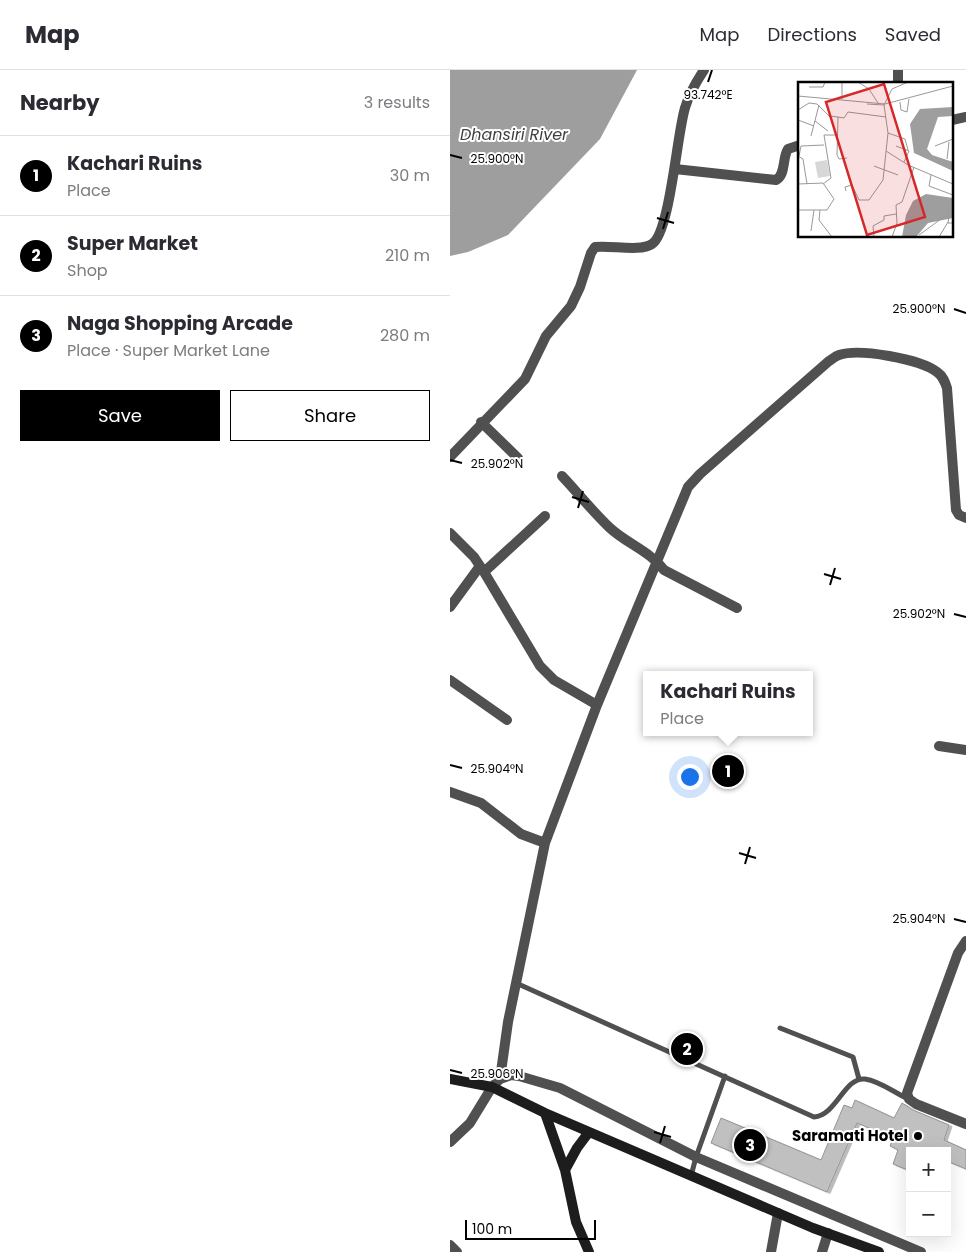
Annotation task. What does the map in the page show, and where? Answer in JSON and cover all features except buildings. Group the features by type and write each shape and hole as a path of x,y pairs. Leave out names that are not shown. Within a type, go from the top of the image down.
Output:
{"main road":[{"path":"450,1079 492,1087 546,1113 691,1176 778,1213 879,1252"},
{"path":"546,1113 565,1170 574,1214 589,1252"},
{"path":"565,1170 577,1148 589,1132"}],"street":[{"path":"450,456 481,422 525,379 546,336 571,306 580,287 591,253 596,247 642,248 651,246 657,240 662,230 685,109 704,70"},
{"path":"953,120 966,117"},
{"path":"675,169 776,180 782,172 784,155 788,149 798,146"},
{"path":"500,1079 516,983 544,843 597,706 658,561 670,526 688,487 700,474 822,367 840,355 861,353 920,363 937,371 943,378 947,388 956,510 959,515 966,518"},
{"path":"481,422 518,458"},
{"path":"562,476 610,528 658,561 673,576 737,608"},
{"path":"450,607 482,569 545,516"},
{"path":"450,533 482,569 540,666 554,680 597,706"},
{"path":"450,680 507,720"},
{"path":"939,746 966,750"},
{"path":"450,792 481,803 517,832 544,843"},
{"path":"966,941 908,1087 909,1100 966,1124"},
{"path":"450,1142 470,1123 492,1087 500,1079 511,1075 519,1076 560,1088 696,1158 921,1252"},
{"path":"771,1252 778,1213"},
{"path":"822,1252 828,1233"},
{"path":"450,1244 457,1252"}],"lane":[{"path":"516,983 814,1117 827,1113 851,1085 859,1079 872,1081 909,1100"},
{"path":"780,1028 853,1057 858,1068 859,1079"},
{"path":"691,1176 725,1076"}],"water":[{"name":"Dhansiri River","path":"450,70 637,70 600,139 508,235 468,252 450,256"}],"place":[{"name":"Kachari Ruins","path":"728,771"},
{"name":"Super Market","path":"687,1049"},
{"name":"Saramati Hotel","path":"918,1136"},
{"name":"Naga Shopping Arcade","path":"750,1145"}]}
